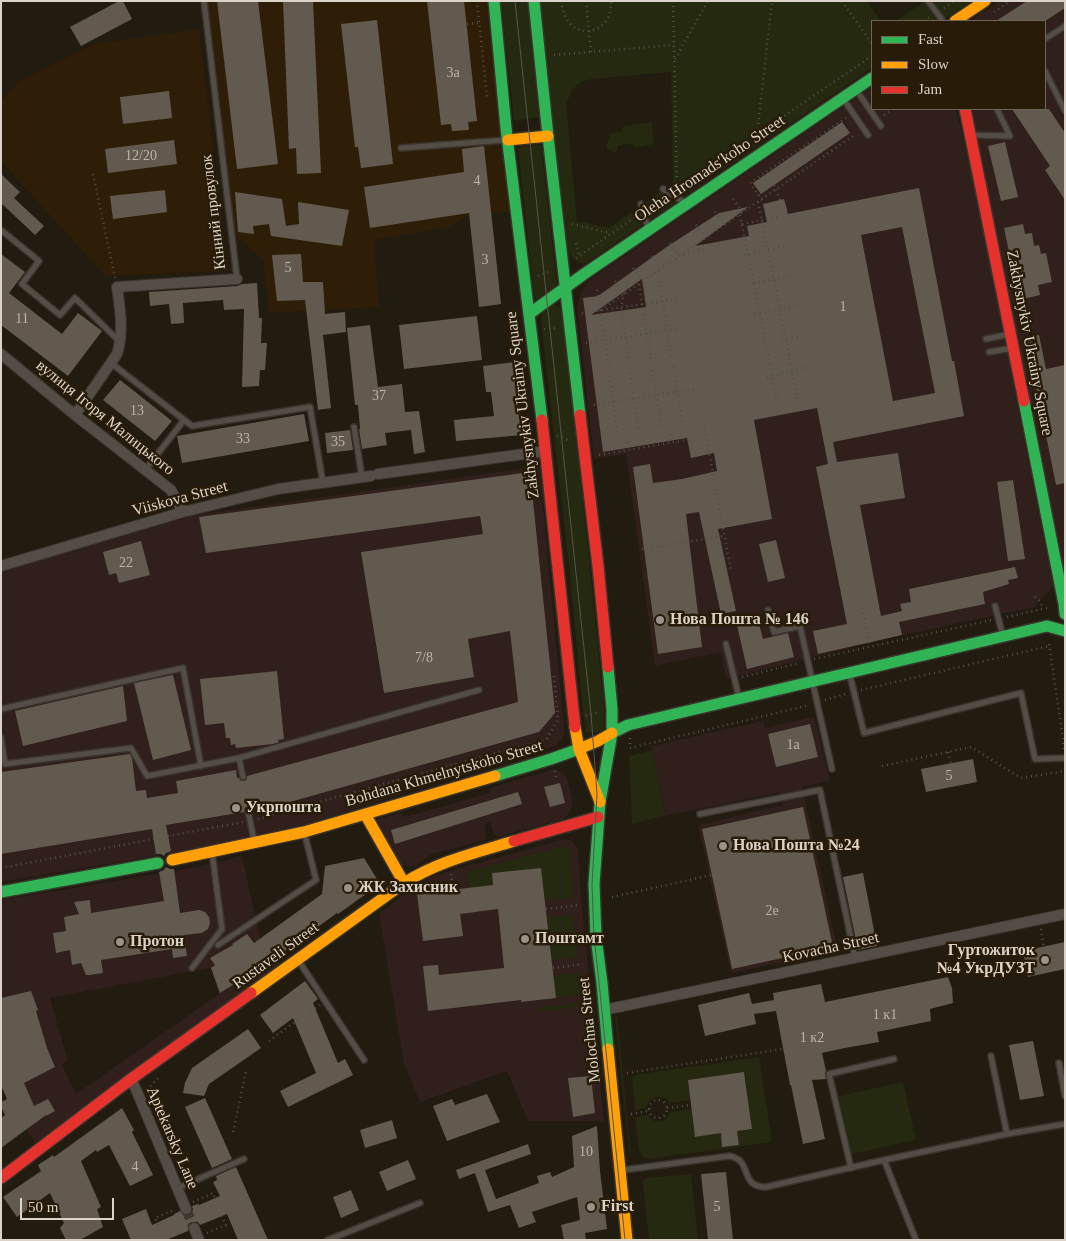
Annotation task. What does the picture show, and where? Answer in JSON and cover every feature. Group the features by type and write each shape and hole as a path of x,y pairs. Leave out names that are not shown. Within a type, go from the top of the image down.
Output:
{"main road":[{"name":"Zakhysnykiv Ukrainy Square","path":"494,1 508,140 546,451 574,718 579,749 600,802"},
{"name":"Zakhysnykiv Ukrainy Square","path":"534,1 598,566 612,709 612,733 598,817"},
{"path":"956,20 985,1"},
{"name":"Oleha Hromadsʹkoho Street","path":"529,314 871,79"},
{"name":"Zakhysnykiv Ukrainy Square","path":"964,110 1014,348 1065,614"},
{"path":"508,140 548,136"},
{"path":"612,733 628,725 1047,626 1065,631"},
{"name":"Bohdana Khmelnytskoho Street","path":"172,860 304,832 551,760 598,741 612,733"},
{"path":"365,814 404,883"},
{"name":"Rustaveli Street","path":"1,1178 131,1079 404,883 436,865 598,817"},
{"name":"Molochna Street","path":"598,817 594,884 596,937 627,1240"},
{"path":"1,892 158,863"}],"street":[{"name":"Кінний провулок","path":"117,287 237,279"},
{"path":"75,415 117,354 121,343 121,320 117,287"},
{"name":"вулиця Ігоря Малицького","path":"1,354 75,415 172,490 182,512"},
{"name":"Viiskova Street","path":"1,566 182,512 278,489 546,451"},
{"name":"Kovacha Street","path":"604,1010 1065,914"},
{"name":"Aptekarsky Lane","path":"131,1079 186,1209"}],"lane":[{"name":"Кінний провулок","path":"204,1 237,279"},
{"path":"928,1 942,20"},
{"path":"1046,38 1065,26"},
{"path":"1046,73 1065,111"},
{"path":"856,89 881,126"},
{"path":"842,98 868,134"},
{"path":"970,135 1010,136 997,110"},
{"path":"401,148 508,140"},
{"path":"663,189 687,204"},
{"path":"642,204 649,230"},
{"path":"1,230 39,262 22,284 60,315 75,298 121,343"},
{"path":"986,339 1011,334"},
{"path":"989,352 1014,348"},
{"path":"111,363 192,426 310,406 323,483"},
{"path":"146,470 184,420"},
{"path":"354,427 370,476"},
{"path":"995,606 1003,636"},
{"path":"768,610 774,632 800,626 832,769"},
{"path":"726,644 739,699"},
{"path":"1,709 184,668 201,766"},
{"path":"849,673 864,733 1021,693 1035,759 1065,758"},
{"path":"1,738 6,764 131,748 147,776 239,758 479,690"},
{"path":"239,758 243,777"},
{"path":"700,814 820,790 855,958"},
{"path":"248,811 254,843"},
{"path":"218,945 316,880 304,832"},
{"path":"192,968 222,929 212,852"},
{"path":"298,960 364,1060"},
{"path":"991,1056 1008,1134"},
{"path":"851,1168 829,1074 894,1059"},
{"path":"1059,1062 1065,1096"},
{"path":"620,1170 729,1156 740,1160 750,1181 755,1186 762,1187 1008,1134 1065,1124"},
{"path":"177,1188 244,1159"},
{"path":"884,1160 916,1240"},
{"path":"328,1240 420,1203"}],"path":[{"path":"561,1 562,11 567,20 580,31 589,32 596,30 608,17 611,8 610,1"},
{"path":"586,1 591,52"},
{"path":"673,1 677,190"},
{"path":"674,60 708,1"},
{"path":"760,139 758,126 772,1"},
{"path":"842,1 871,43"},
{"path":"467,24 479,23"},
{"path":"553,56 674,45"},
{"path":"579,256 871,57"},
{"path":"762,200 751,182 845,118 854,114"},
{"path":"845,118 849,124"},
{"path":"601,310 857,135 853,129"},
{"path":"93,174 117,287"},
{"path":"774,185 780,200"},
{"path":"733,199 743,213"},
{"path":"758,202 798,400"},
{"path":"715,212 725,225"},
{"path":"740,215 749,271 754,284 765,339"},
{"path":"742,224 778,217"},
{"path":"571,224 612,234"},
{"path":"696,225 706,238"},
{"path":"670,243 680,256"},
{"path":"746,255 784,246"},
{"path":"680,256 709,248"},
{"path":"652,256 662,269"},
{"path":"676,259 678,266"},
{"path":"633,268 643,281"},
{"path":"532,278 555,269"},
{"path":"658,271 671,356"},
{"path":"749,284 791,276"},
{"path":"615,281 624,294 621,307 629,363"},
{"path":"639,284 651,360"},
{"path":"597,290 608,366"},
{"path":"580,313 678,298"},
{"path":"752,300 757,299"},
{"path":"755,315 796,306"},
{"path":"542,329 556,328"},
{"path":"584,343 683,328"},
{"path":"758,331 763,330"},
{"path":"782,341 803,336"},
{"path":"766,349 777,403"},
{"path":"764,361 769,360"},
{"path":"673,366 683,425"},
{"path":"767,377 809,367"},
{"path":"652,370 662,429"},
{"path":"630,373 639,433"},
{"path":"610,376 618,436"},
{"path":"592,405 694,389"},
{"path":"769,392 775,391"},
{"path":"704,425 731,571"},
{"path":"670,434 671,442"},
{"path":"553,435 577,443"},
{"path":"595,456 686,440"},
{"path":"627,442 628,449"},
{"path":"642,549 724,536"},
{"path":"742,677 808,660 998,618 1044,611 1040,601 1035,597"},
{"path":"862,608 870,647"},
{"path":"630,738 630,748 1049,645 1054,663 1064,749"},
{"path":"168,836 250,821 546,740 558,720 554,676"},
{"path":"584,716 604,710"},
{"path":"882,766 971,747 1021,778 1065,771"},
{"path":"948,752 951,764"},
{"path":"554,770 556,778"},
{"path":"1,868 154,839"},
{"path":"451,874 453,890"},
{"path":"612,897 712,874"},
{"path":"546,909 578,905"},
{"path":"1040,920 1044,946"},
{"path":"553,968 583,964"},
{"path":"269,1041 299,1019"},
{"path":"627,1073 783,1049"},
{"path":"233,1132 246,1072"},
{"path":"657,1100 663,1101 667,1108 665,1115 660,1118 654,1118 648,1108 651,1103 657,1100"},
{"path":"667,1108 691,1105"},
{"path":"631,1114 649,1111"},
{"path":"197,1235 226,1225 222,1216"}],"shaded area":[{"path":"205,1 486,1 509,212 469,215 449,227 374,240 379,307 269,313 263,260 235,235"},
{"path":"999,1 1065,1 1065,576 972,110 1046,110 1046,20 971,20"},
{"path":"199,29 228,271 105,276 1,161 1,101 18,82 94,44"},
{"path":"871,88 871,110 956,110 974,185 1053,586 1035,607 902,635 726,679 721,652 655,666 626,454 594,459 577,307 580,295 594,277"},
{"path":"539,466 564,725 562,739 555,746 306,824 219,845 1,882 1,571 196,515"},
{"path":"814,717 830,781 802,787 838,951 731,973 698,825 783,805 780,792 665,816 652,746 763,721 765,728"},
{"path":"555,769 562,772 567,778 573,804 570,812 564,819 497,837 493,833 490,822 485,823 485,840 432,854 416,866 401,865 376,821 400,813 405,817 489,793 492,787"},
{"path":"565,839 572,841 578,848 581,898 604,1121 528,1121 507,1071 420,1102 404,1064 379,913 411,889 438,874"},
{"path":"242,856 260,938 281,966 35,1143 1,1087 1,900 198,867","holes":["211,968 219,994 76,1094 62,1065 68,1061 50,998"]}],"green space":[{"path":"501,1 527,1 539,117 514,121"},
{"path":"539,1 867,1 880,20 871,20 871,69 586,263 577,262 568,251","holes":["671,72 673,183 609,228 577,221 566,103 575,87 581,82 592,79"]},
{"path":"925,1 972,1 943,20 897,20"},
{"path":"652,122 654,144 635,148 633,143 618,146 616,153 606,148 610,134 623,131 623,126"},
{"path":"541,145 557,285 537,299 534,297 518,147"},
{"path":"552,305 559,307 564,319 604,706 604,729 588,733 586,732 583,713 569,567 541,322 542,313"},
{"path":"653,750 665,816 632,824 629,756"},
{"path":"563,846 571,849 573,898 545,900 541,868 492,873 493,885 469,888 466,872"},
{"path":"573,915 577,957 552,960 547,917"},
{"path":"579,973 581,994 556,998 553,976"},
{"path":"582,1002 582,1006 539,1012 539,1008"},
{"path":"617,1016 631,1156 630,1157 615,1017"},
{"path":"759,1057 772,1142 649,1159 642,1156 639,1150 635,1117 647,1115 653,1120 660,1122 666,1119 671,1112 692,1109 695,1137 721,1133 723,1147 739,1145 737,1131 752,1129 745,1073 688,1080 691,1100 670,1103 663,1098 656,1097 650,1100 646,1108 635,1110 632,1077 634,1075"},
{"path":"903,1082 916,1140 852,1154 839,1096"},
{"path":"691,1174 698,1240 649,1240 644,1179"}],"building":[{"path":"119,1 123,1 132,19 81,46 70,27"},
{"path":"217,1 258,1 278,164 237,169"},
{"path":"283,1 313,1 321,173 297,174 296,148 289,149"},
{"path":"427,1 464,1 477,121 468,122 469,130 452,131 451,124 441,125"},
{"path":"1027,1 1065,1 1065,8 1046,20 998,20"},
{"path":"377,20 393,164 361,168 358,147 355,147 341,24"},
{"path":"169,91 172,118 123,124 120,97"},
{"path":"1049,109 1065,133 1065,200 1045,170 1050,166 1013,110"},
{"path":"842,122 850,133 761,194 753,183"},
{"path":"174,140 177,164 108,173 105,149"},
{"path":"1005,142 1018,197 1001,201 988,146"},
{"path":"484,146 501,304 479,307 469,213 370,228 364,187 464,172 462,149"},
{"path":"1,174 20,192 14,198 44,226 35,235 1,203"},
{"path":"919,188 964,416 833,442 837,462 898,453 905,498 860,505 881,616 902,611 900,604 911,602 909,589 1015,567 1018,578 1008,580 1009,584 983,592 985,604 899,622 902,635 818,654 813,631 847,624 816,467 828,464 817,408 754,420 772,519 718,529 736,611 721,614 699,512 686,514 702,647 658,654 633,467 650,464 653,483 682,479 717,471 714,453 691,458 687,438 603,452 583,298 598,296 668,246 719,213 748,207 695,246 749,236 747,226 767,222 763,204 784,199 788,214","holes":["902,227 935,393 893,401 861,235","642,279 646,307 591,315"]},
{"path":"165,190 167,212 113,219 110,196"},
{"path":"235,192 282,199 286,226 299,224 298,202 349,210 342,246 271,236 269,224 253,226 254,234 238,232"},
{"path":"1023,224 1025,234 1032,233 1034,246 1039,245 1041,254 1046,253 1052,282 1038,285 1040,295 1019,300 1004,228"},
{"path":"1,254 25,272 9,293 62,334 78,313 102,331 68,376 1,325"},
{"path":"301,254 303,282 323,282 325,314 345,312 346,332 323,335 331,408 318,410 305,300 277,301 272,255"},
{"path":"257,283 259,318 262,318 261,343 267,343 265,370 260,370 259,386 242,387 244,309 224,310 223,300 183,303 184,323 171,324 169,304 150,306 149,292"},
{"path":"477,316 482,360 404,369 399,325"},
{"path":"370,325 378,387 402,384 405,412 419,411 425,452 414,454 411,430 385,433 387,445 362,449 358,405 355,405 347,328"},
{"path":"1039,335 1046,369 1065,365 1065,483 1056,485 1026,337"},
{"path":"515,362 522,435 456,441 454,420 494,416 491,392 486,392 483,366"},
{"path":"120,380 172,421 155,441 103,400"},
{"path":"304,414 309,441 182,463 177,436"},
{"path":"350,430 353,450 327,453 325,433"},
{"path":"530,472 555,713 539,732 272,807 252,810 248,807 245,808 244,812 166,825 171,851 164,856 156,854 152,829 1,854 1,772 130,754 136,791 146,790 147,798 178,793 176,781 236,770 237,778 244,781 247,779 247,776 518,702 510,631 468,639 474,677 384,693 361,552 483,534 480,516 206,553 199,517"},
{"path":"1013,480 1025,559 1008,561 997,482"},
{"path":"776,540 785,578 768,582 759,544"},
{"path":"141,541 150,575 119,583 116,573 109,575 103,552"},
{"path":"758,620 763,639 788,633 794,657 747,669 737,625"},
{"path":"277,671 284,739 278,740 279,742 273,744 236,748 235,744 231,745 230,738 226,738 224,723 205,725 200,679"},
{"path":"173,675 191,750 153,760 134,683"},
{"path":"123,686 127,721 23,746 15,711"},
{"path":"810,724 818,757 776,767 768,734"},
{"path":"973,759 977,782 926,792 921,769"},
{"path":"560,783 565,803 550,807 544,787"},
{"path":"518,792 522,804 395,844 391,830"},
{"path":"803,807 833,947 732,969 702,829"},
{"path":"364,858 380,884 275,958 220,993 211,968 215,965 210,958 233,945 247,934 254,943 322,894 325,866"},
{"name":"Протон","path":"166,867 174,869 180,913 199,910 205,912 209,917 208,929 202,933 184,935 187,956 173,958 172,949 101,960 103,973 86,975 81,963 72,965 70,950 56,953 53,933 66,931 64,917 79,914 74,902 90,900 91,913 164,901 159,872"},
{"name":"Поштамт","path":"541,868 556,998 521,1002 521,1000 428,1011 423,966 438,965 439,975 504,968 498,909 460,914 463,936 423,941 417,894 493,885 492,873"},
{"path":"863,873 877,946 858,950 843,877"},
{"name":"Гуртожиток №4 УкрДУЗТ","path":"1065,942 1065,969 1028,977 1023,951"},
{"path":"948,977 952,988 953,1003 930,1009 931,1021 877,1032 879,1042 822,1053 826,1079 812,1080 825,1139 803,1144 776,1011 754,1014 756,1024 705,1036 698,1005 749,993 752,1004 774,1000 773,993 821,984 825,1002"},
{"path":"305,981 318,999 313,1003 338,1063 345,1059 353,1075 288,1107 280,1091 316,1073 293,1018 273,1033 260,1015"},
{"path":"31,991 38,1010 36,1011 47,1048 55,1067 24,1083 34,1106 48,1099 55,1111 46,1115 1,1148 1,1118 5,1115 1,1102 7,1099 1,1085 1,998"},
{"path":"248,1029 261,1048 209,1084 204,1096 183,1093 185,1083 192,1068"},
{"path":"1033,1041 1044,1096 1020,1100 1009,1045"},
{"path":"744,1072 752,1129 737,1131 739,1145 722,1147 721,1133 695,1137 688,1080"},
{"path":"591,1076 595,1113 573,1117 568,1078"},
{"path":"487,1094 500,1122 447,1141 433,1106 452,1099 455,1105"},
{"path":"205,1098 232,1159 212,1168 185,1107"},
{"path":"122,1108 134,1130 132,1132 153,1175 130,1186 109,1145 97,1152 96,1150 81,1161 101,1207 97,1209 103,1227 80,1240 66,1240 60,1228 64,1223 50,1193 17,1217 3,1197 41,1171 38,1165 53,1155 54,1157"},
{"path":"392,1120 397,1138 365,1148 360,1130"},
{"path":"597,1126 607,1229 585,1233 586,1240 564,1240 561,1225 580,1220 577,1197 532,1212 536,1222 519,1228 510,1205 488,1212 475,1173 459,1179 456,1170 528,1144 531,1154 485,1170 496,1199 539,1183 537,1176 550,1172 552,1177 574,1167 572,1136"},
{"path":"408,1160 416,1179 387,1191 379,1172"},
{"path":"236,1167 268,1240 238,1240 227,1214 200,1225 198,1222 192,1222 188,1224 188,1231 166,1240 131,1240 122,1219 146,1209 152,1225 180,1211 185,1216 189,1215 193,1210 192,1206 220,1196 213,1182 217,1180 216,1176"},
{"path":"726,1172 733,1240 708,1240 701,1174"},
{"path":"351,1190 359,1210 341,1218 333,1197"}],"tunnel":[{"path":"186,1209 194,1228"}],"tram line":[{"path":"515,1 591,714 597,794 592,885 594,937 625,1240"}],"traffic: fast":[{"path":"494,1 506,128 542,420"},
{"path":"534,1 580,415"},
{"path":"529,314 584,274 871,79"},
{"path":"1024,401 1065,614"},
{"path":"612,733 628,725 1047,626 1065,631"},
{"path":"608,667 612,733 600,802 594,884 596,937 608,1049"},
{"path":"495,776 579,749"},
{"path":"1,892 158,863"}],"traffic: slow":[{"path":"956,20 985,1"},
{"path":"508,140 548,136"},
{"path":"575,727 579,749 600,802"},
{"path":"579,749 612,733"},
{"path":"172,860 304,832 495,776"},
{"path":"365,814 404,883"},
{"path":"251,993 417,875 458,858 514,841"},
{"path":"608,1049 627,1240"}],"traffic: jam":[{"path":"965,110 1024,401"},
{"path":"580,415 608,667"},
{"path":"542,420 575,727"},
{"path":"514,841 598,817"},
{"path":"1,1178 131,1079 251,993"}],"place":[{"name":"Нова Пошта № 146","path":"660,620"},
{"name":"Укрпошта","path":"236,808"},
{"name":"Нова Пошта №24","path":"723,846"},
{"name":"ЖК Захисник","path":"348,888"},
{"name":"Поштамт","path":"525,939"},
{"name":"Протон","path":"120,942"},
{"name":"Гуртожиток №4 УкрДУЗТ","path":"1045,960"},
{"name":"First","path":"591,1207"}]}
